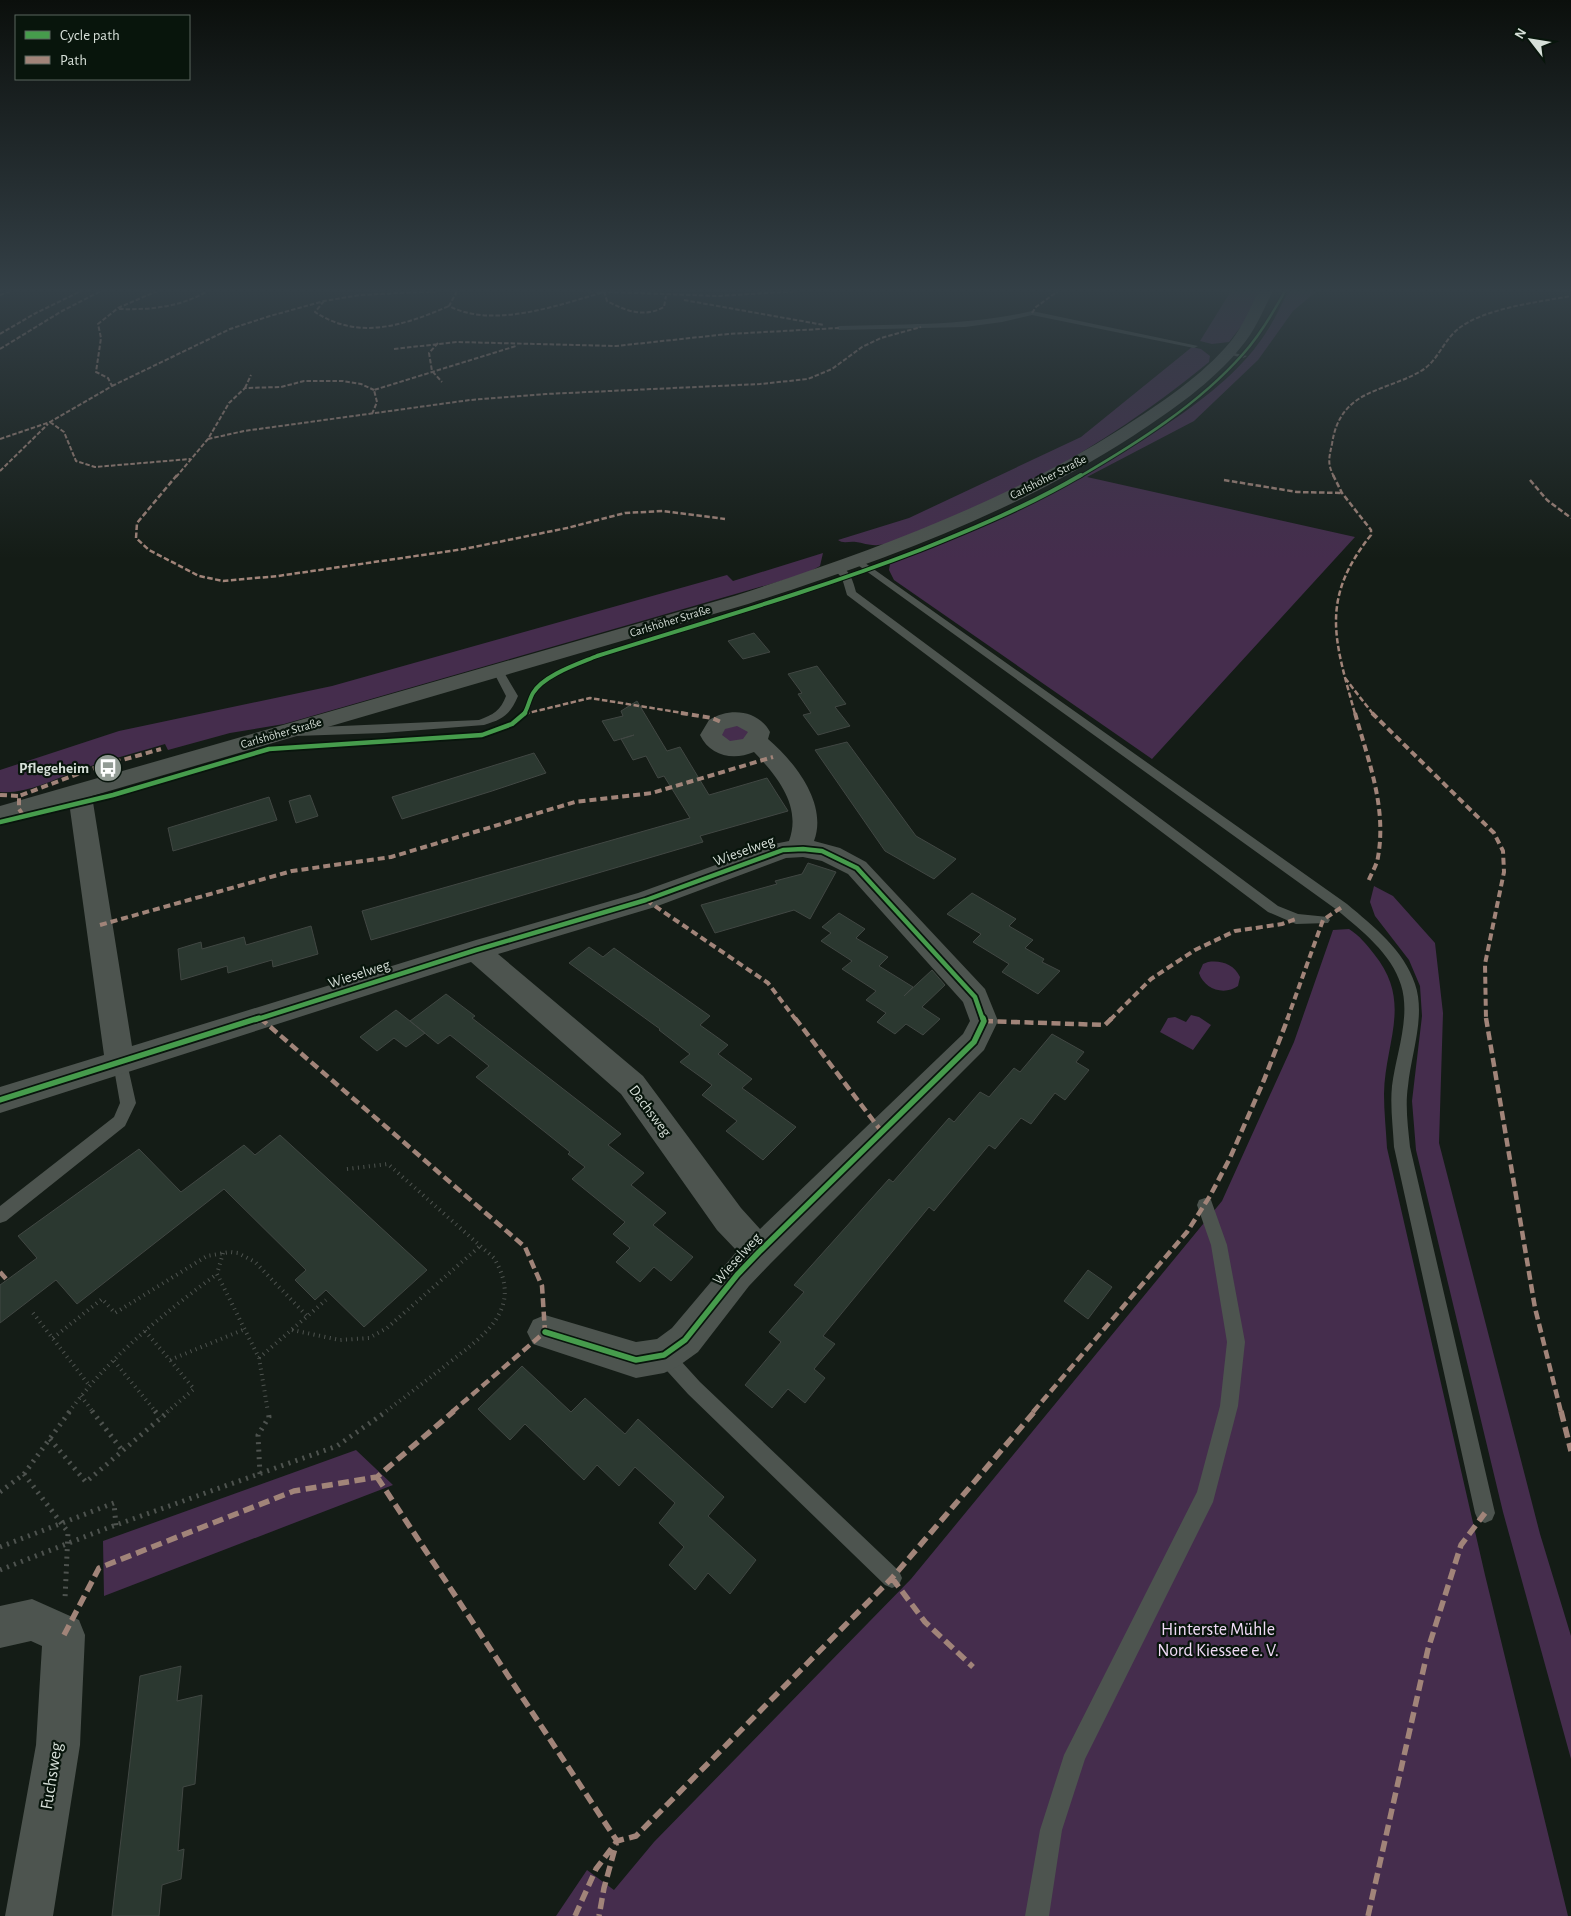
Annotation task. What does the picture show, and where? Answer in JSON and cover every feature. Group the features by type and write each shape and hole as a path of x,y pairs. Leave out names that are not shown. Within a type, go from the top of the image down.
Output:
{"street":[{"name":"Carlshöher Straße","path":"0,814 498,672 732,602 858,561 986,509 1054,477 1108,445 1200,380"},
{"path":"756,741 766,748 803,801 806,817 805,832 799,847"},
{"path":"79,792 120,1062"},
{"name":"Wieselweg","path":"0,1100 476,950 646,900 783,850 799,847 818,849 839,857 857,868 975,998 984,1020 974,1042 759,1252 737,1275 685,1340 664,1355 636,1360 545,1332"},
{"name":"Dachsweg","path":"476,950 632,1085 729,1219 759,1252"},
{"path":"0,1627 32,1620 64,1635"},
{"name":"Fuchsweg","path":"29,1916 58,1745 64,1635"}],"lane":[{"path":"858,561 1342,907 1371,931 1397,961 1408,986 1410,1011 1399,1097 1402,1147 1485,1513"},
{"path":"838,568 847,577 851,593 1273,909 1296,919 1324,920"},
{"path":"285,732 383,729 480,723 496,718 507,708 512,696 498,672"},
{"path":"0,1216 120,1121 128,1103 120,1062"},
{"path":"1037,1916 1051,1830 1075,1755 1206,1495 1229,1406 1236,1342 1218,1245 1205,1205"},
{"path":"664,1355 694,1388 892,1578"}],"path":[{"path":"0,1570 337,1446 487,1333 500,1316 507,1295 502,1270 494,1258 388,1164 347,1169"},
{"path":"292,1330 340,1340 369,1338 387,1328 480,1246"},
{"path":"53,1338 102,1299 116,1313 207,1256 223,1253 240,1254 258,1265 307,1316"},
{"path":"0,1492 24,1474 89,1385 162,1315 217,1274 223,1253"},
{"path":"217,1274 259,1358 269,1417 258,1435 260,1474"},
{"path":"259,1358 326,1300"},
{"path":"33,1313 89,1385"},
{"path":"170,1360 245,1328"},
{"path":"50,1439 86,1482 194,1389 145,1330"},
{"path":"114,1360 160,1417"},
{"path":"81,1396 122,1450"},
{"path":"24,1474 68,1532 64,1635"},
{"path":"0,1547 114,1503 116,1526"}],"green space":[{"path":"1151,380 1185,380 1148,409 1085,450 1053,469 985,503 915,535 887,544 870,545 838,540 909,518 1081,437"},
{"path":"1225,380 1237,380 1194,421 1087,477 1355,537 1152,759 894,580 889,570 890,564 994,521 1094,470 1185,412"},
{"path":"823,553 820,566 805,574 284,724 230,733 168,750 165,744 99,763 30,789 0,792 0,770 119,731 332,686 727,575 733,581"},
{"path":"733,723 751,730 747,741 723,742 720,730"},
{"path":"1374,886 1393,896 1435,943 1443,1013 1439,1143 1540,1534 1571,1636 1571,1759 1503,1512 1416,1150 1412,1101 1422,1016 1420,986 1409,960 1375,916 1370,902"},
{"name":"Hinterste Mühle Nord Kiessee e. V.","path":"1349,929 1360,937 1374,954 1386,972 1392,989 1395,1005 1394,1022 1385,1075 1384,1094 1387,1148 1485,1575 1568,1916 556,1916 587,1870 614,1890 654,1842 911,1579 1222,1201 1294,1042 1333,930"},
{"path":"1222,962 1231,966 1240,977 1238,986 1233,989 1221,990 1210,987 1205,983 1199,973 1203,964"},
{"path":"1191,1015 1199,1017 1211,1025 1193,1050 1160,1032 1168,1018 1175,1017 1186,1022"},
{"path":"356,1450 393,1485 104,1596 103,1541"}],"building":[{"path":"754,633 770,652 743,659 728,641"},
{"path":"817,666 846,704 835,707 850,726 818,735 803,715 811,713 798,694 802,693 788,674"},
{"path":"637,701 667,751 680,747 709,795 767,778 788,811 700,836 703,842 371,940 362,911 690,818 664,776 658,778 646,756 633,760 621,739 634,735 614,741 602,721 623,716 621,711"},
{"path":"847,742 916,836 956,859 934,879 885,851 815,750"},
{"path":"534,753 546,773 402,819 392,797"},
{"path":"310,795 318,816 296,823 289,801"},
{"path":"269,797 277,820 173,851 168,828"},
{"path":"808,863 836,872 810,919 794,910 715,933 701,905 777,884 775,881 802,874"},
{"path":"972,893 1016,919 1009,926 1033,940 1025,948 1044,959 1042,962 1060,971 1038,994 1002,972 1009,964 973,942 981,934 947,914"},
{"path":"839,913 865,929 856,938 888,957 879,966 913,987 904,996 932,970 945,985 922,1007 940,1019 923,1035 906,1024 895,1034 877,1022 886,1013 866,1000 876,991 842,969 852,961 821,941 831,933 822,927"},
{"path":"311,926 318,954 273,967 272,960 228,973 227,966 181,980 178,949 201,942 202,949 244,937 246,945"},
{"path":"589,947 603,957 614,948 710,1016 700,1025 728,1045 718,1054 752,1079 742,1088 796,1127 763,1160 726,1131 737,1121 702,1095 712,1085 680,1062 690,1054 660,1029 569,963"},
{"path":"446,994 475,1016 472,1018 621,1134 608,1145 644,1173 631,1185 666,1213 653,1225 693,1257 671,1281 654,1267 640,1282 616,1262 630,1248 613,1234 625,1222 572,1179 585,1167 568,1154 570,1152 476,1077 489,1066 450,1035 438,1044 410,1021"},
{"path":"396,1010 425,1033 406,1047 394,1038 377,1051 360,1037"},
{"path":"1052,1034 1084,1052 1076,1062 1089,1070 1065,1100 1055,1093 1031,1124 1021,1118 995,1149 989,1145 934,1211 929,1207 823,1336 835,1344 814,1369 825,1378 805,1403 788,1389 772,1408 745,1385 781,1342 769,1332 804,1292 794,1285 889,1179 893,1182 949,1118 954,1122 980,1092 989,1097 1014,1068 1020,1072"},
{"path":"280,1135 427,1270 364,1327 326,1290 315,1300 295,1280 306,1270 224,1189 77,1304 56,1280 0,1323 0,1285 37,1258 18,1236 139,1149 181,1192 244,1145 255,1155"},
{"path":"1088,1270 1112,1287 1088,1319 1064,1301"},
{"path":"522,1366 571,1412 585,1398 625,1434 638,1419 724,1497 708,1516 756,1560 730,1594 708,1573 695,1590 669,1565 684,1547 659,1523 675,1503 635,1467 619,1486 597,1465 584,1480 525,1424 510,1440 478,1409"},
{"path":"181,1666 177,1701 202,1695 195,1784 183,1787 178,1851 184,1849 181,1879 162,1885 159,1916 112,1916 140,1676"}],"marked path":[{"path":"0,439 50,422 112,386 109,380"},
{"path":"112,386 124,380"},
{"path":"245,388 249,380"},
{"path":"372,414 377,402 374,390 403,380"},
{"path":"208,439 244,431 470,400 546,394 760,384 794,380"},
{"path":"1368,882 1378,859 1381,831 1380,805 1345,678 1335,634 1335,611 1339,590 1348,568 1371,535 1371,530 1342,493 1328,466 1333,435 1342,416 1351,404 1373,390 1397,380"},
{"path":"374,390 361,384 343,381 304,381 281,387 245,388 229,403 208,439 137,523 136,538 149,550 199,576 223,581 278,576 464,549 567,528 625,513 663,511 725,519"},
{"path":"50,422 64,432 76,461 95,467 190,459"},
{"path":"0,471 48,424"},
{"path":"1224,480 1297,492 1342,493"},
{"path":"1530,480 1547,500 1571,518"},
{"path":"1345,678 1373,714 1494,833 1503,851 1504,872 1485,964 1486,1026 1535,1308 1571,1451"},
{"path":"524,714 590,698 712,718 721,722"},
{"path":"23,815 19,809 19,796 91,769 161,749"},
{"path":"100,925 292,871 391,857 575,802 652,793 773,757"},
{"path":"0,795 19,796"},
{"path":"646,900 768,983 882,1132"},
{"path":"575,1916 596,1869 617,1841 636,1836 892,1578 1187,1232 1210,1196 1248,1120 1280,1041 1323,920 1342,907"},
{"path":"984,1021 1105,1025 1151,979 1195,950 1235,931 1282,924 1296,919"},
{"path":"64,1635 99,1568 294,1491 377,1477 545,1332 542,1286 525,1247 260,1018"},
{"path":"0,1272 7,1280"},
{"path":"377,1477 617,1841 604,1888 599,1916"},
{"path":"1368,1916 1428,1649 1461,1545 1485,1513"},
{"path":"892,1578 925,1622 973,1667"}],"cycle path":[{"path":"0,822 113,795 269,749 482,735 494,732 506,727 522,716 526,711 533,692 541,684 597,656 832,583 981,525 1029,503 1106,461 1150,432 1217,380"},
{"path":"0,1100 476,950 646,900 783,850 803,849 822,851 857,868 975,997 984,1021 974,1042 759,1252 737,1275 685,1340 664,1355 636,1360 545,1332"}],"place":[{"name":"Pflegeheim","path":"108,768"}]}
